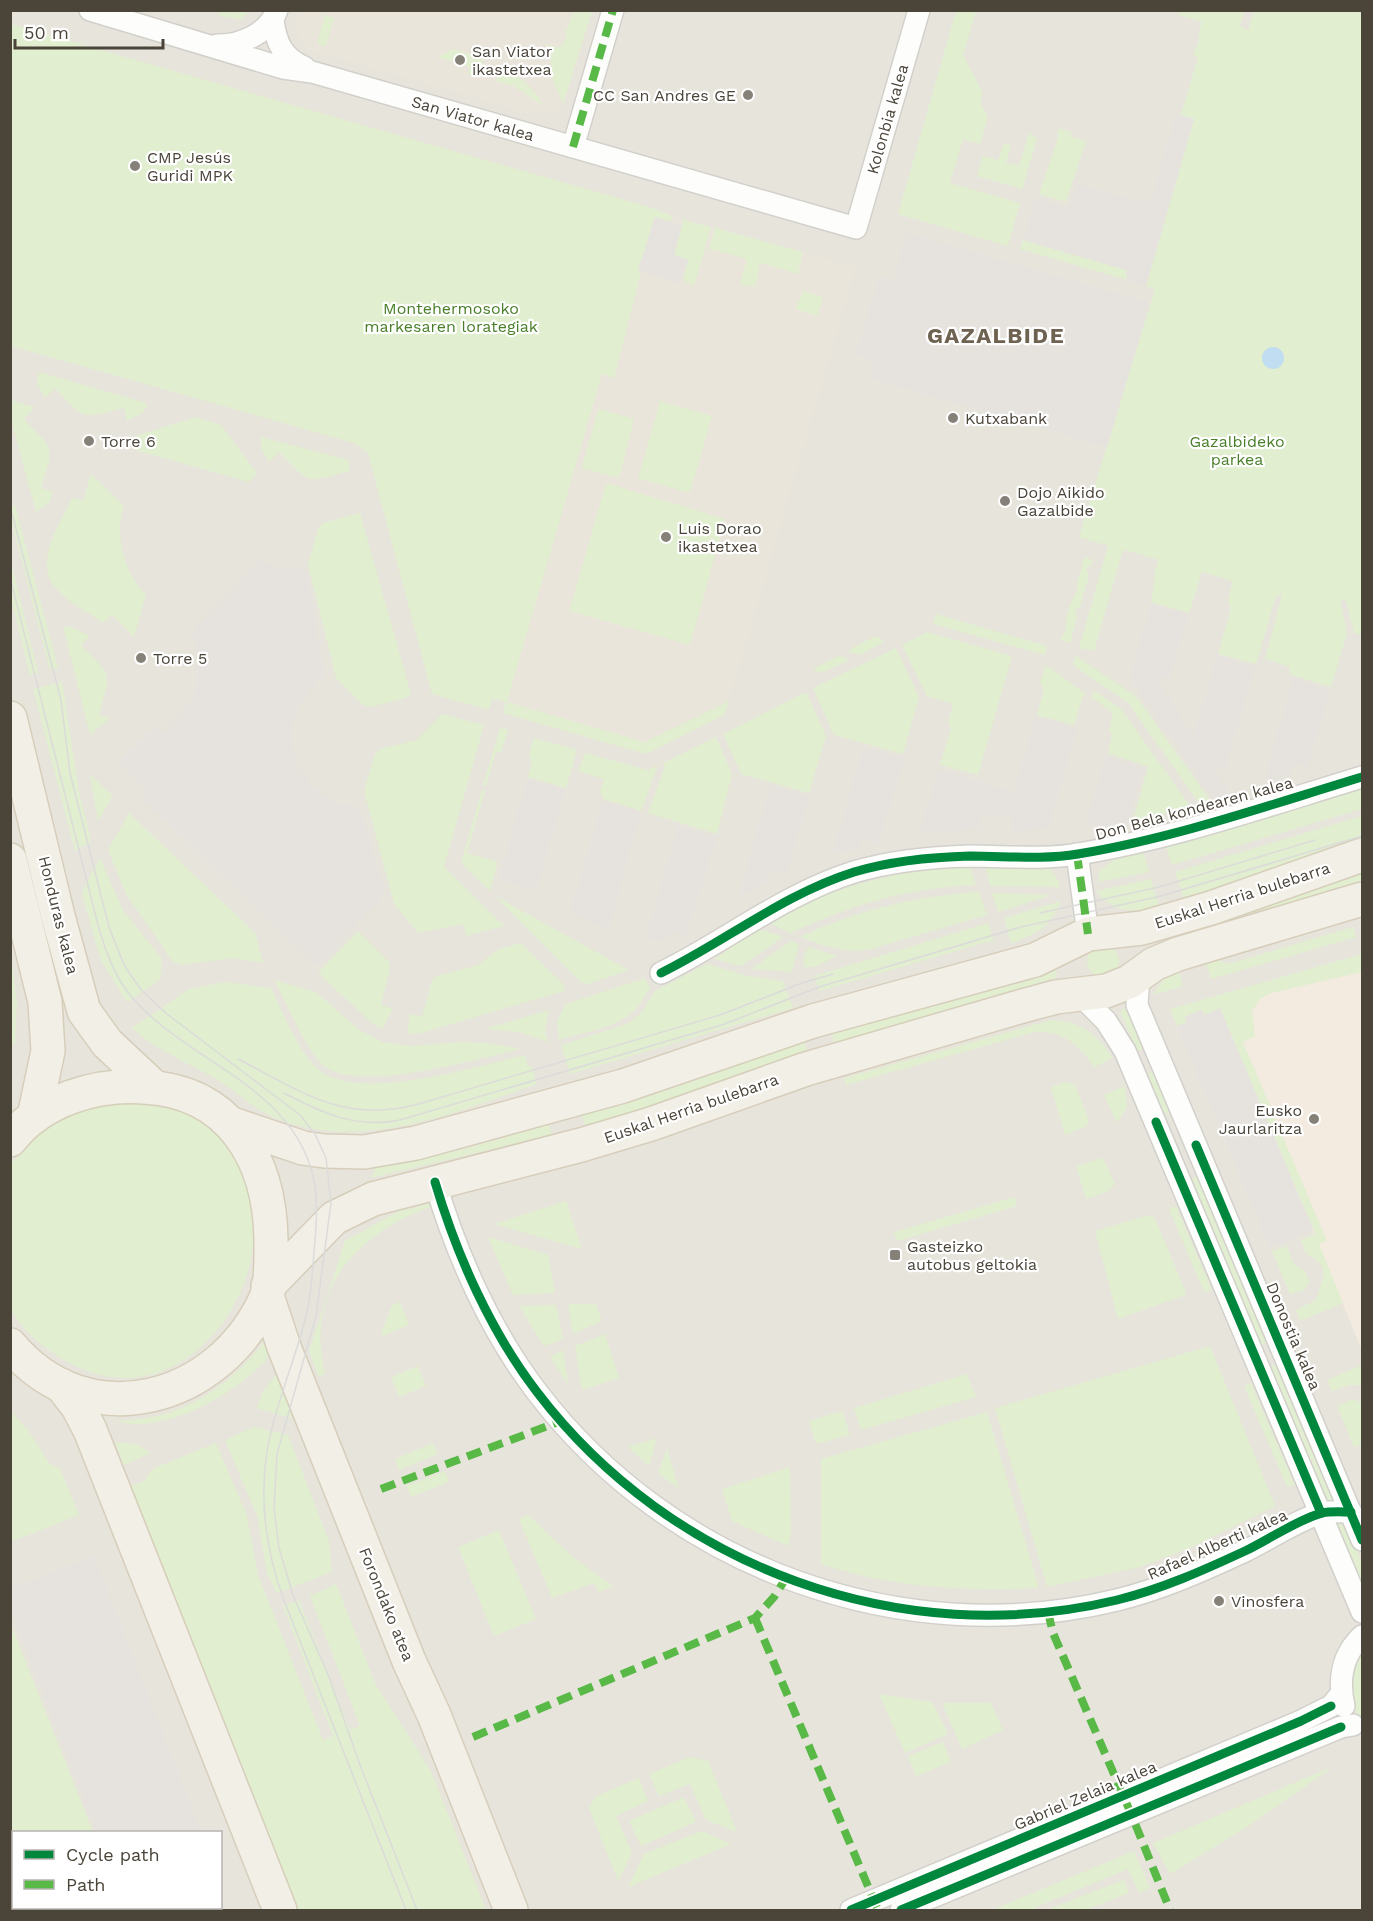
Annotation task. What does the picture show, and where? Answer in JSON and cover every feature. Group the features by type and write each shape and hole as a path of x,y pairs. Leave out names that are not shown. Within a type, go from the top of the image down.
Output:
{"main road":[{"name":"Honduras kalea","path":"10,718 58,916 84,1011 107,1043 154,1087"},
{"name":"Euskal Herria bulebarra","path":"232,1124 292,1145 324,1151 364,1152 416,1143 623,1086 813,1021 1035,960 1104,932 1142,928 1211,908 1362,855"},
{"name":"Honduras kalea","path":"10,860 45,1002 48,1051 34,1117"},
{"name":"Euskal Herria bulebarra","path":"61,1385 93,1396 131,1399 173,1390 209,1370 237,1341 267,1291 329,1223 348,1209 393,1192 581,1145 651,1124 806,1069 1019,1007 1056,997 1118,988 1154,964 1178,954 1362,899"},
{"path":"1104,932 1139,975"},
{"path":"10,1140 34,1117 62,1101 91,1090 123,1085 154,1087 182,1095 209,1107 232,1124 251,1149 261,1170 268,1198 271,1251 267,1291"},
{"name":"Forondako atea","path":"267,1291 284,1347 511,1911"},
{"path":"12,1348 61,1385 90,1430 280,1911"}],"street":[{"name":"San Viator kalea","path":"90,10 283,68 312,72 856,228"},
{"path":"573,147 613,10"},
{"name":"Kolonbia kalea","path":"856,228 919,10"},
{"path":"210,45 243,41 275,15 282,51 290,61 312,72"},
{"name":"Don Bela kondearen kalea","path":"662,973 766,912 822,884 878,865 970,856 1077,854 1146,840 1362,777"},
{"name":"Don Bela kondearen kalea","path":"1077,854 1104,932"},
{"name":"Donostia kalea","path":"1139,975 1137,1005 1362,1540"},
{"path":"1080,995 1106,1021 1125,1051 1362,1612"},
{"name":"Rafael Alberti kalea","path":"435,1182 449,1226 494,1324 537,1392 579,1442 621,1481 671,1520 735,1556 804,1586 882,1606 947,1614 1013,1615 1070,1609 1118,1600 1179,1580 1321,1513 1351,1512"},
{"path":"1358,1729 1345,1710 1341,1694 1341,1675 1346,1658 1362,1636"},
{"name":"Gabriel Zelaia kalea","path":"851,1911 1301,1721 1331,1706 1341,1694"},
{"path":"901,1911 1341,1727 1358,1729"}],"shaded area":[{"name":"San Viator ikastetxea","path":"298,10 592,11 566,99 550,114 531,114 308,50 297,33"},
{"path":"11,11 1362,11 1362,1910 11,1910"},
{"path":"1176,114 1194,119 1146,286 1127,280 1126,270 1023,240 1035,199 1067,208 1077,184 1145,203 1151,200"},
{"name":"Luis Dorao ikastetxea","path":"649,207 676,218 856,267 729,701 645,742 507,702"},
{"path":"655,217 682,225 674,255 689,260 679,283 638,270"},
{"path":"907,233 1150,303 1107,447 872,379 874,370 867,357 856,354 879,277 894,281"},
{"path":"261,560 278,569 307,570 324,674 298,706 290,735 298,767 311,784 333,803 360,807 384,890 380,900 317,966 142,799 148,794 119,761 155,727 163,733 192,701 199,671 198,651 190,634"},
{"path":"1151,604 1188,615 1169,679 1155,676 1193,736 1218,656 1255,666 1225,769 1213,767 1230,794 1213,798 1130,678"},
{"path":"1293,678 1330,690 1308,767 1295,764 1290,768 1290,776 1273,781 1265,777"},
{"path":"1035,717 1077,729 1048,829 1013,831 1011,815 982,816 981,829 920,833 938,770 1014,792"},
{"path":"863,747 904,758 879,843 863,839 860,847 841,853 834,849"},
{"path":"1105,757 1143,769 1127,823 1108,828 1087,822"},
{"path":"527,780 565,790 536,890 499,879"},
{"path":"770,785 809,796 786,875 771,871 766,883 747,894 740,892"},
{"path":"603,801 640,813 609,927 594,925 571,911"},
{"path":"678,826 717,837 686,935 670,933 664,942 646,938"},
{"name":"Eusko Jaurlaritza","path":"1362,954 1362,1350 1215,997"},
{"path":"1220,1008 1313,1229 1270,1248 1177,1026 1187,1022 1184,1017 1202,1010 1204,1015"},
{"path":"94,1556 201,1831 97,1831 11,1610 11,1589"}],"green space":[{"path":"219,10 250,11 240,20 218,15"},
{"path":"573,11 592,11 563,104 552,77 550,50 546,44 558,48 563,44 566,35 564,31 568,27"},
{"path":"956,11 976,11 963,55 983,93 980,102 988,117 980,144 963,139 950,183 1020,203 1008,246 898,214"},
{"name":"Gazalbideko parkea","path":"1179,11 1244,11 1240,26 1248,30 1254,11 1362,11 1362,635 1354,633 1346,601 1340,599 1347,633 1331,687 1289,674 1290,667 1265,659 1282,595 1276,596 1256,664 1218,654 1231,608 1228,600 1233,581 1202,572 1189,613 1151,602 1158,560 1126,550 1122,553 1094,651 1079,648 1108,546 1079,537 1155,289 1146,286 1194,119 1181,115 1198,57 1193,55 1200,38 1198,37 1202,22 1178,15"},
{"path":"325,15 334,18 326,46 317,44"},
{"name":"Montehermosoko markesaren lorategiak","path":"10,24 649,207 672,216 671,222 655,217 638,270 641,273 614,378 602,374 507,702 645,742 729,701 724,715 646,754 503,713 506,702 492,698 489,710 432,694 368,453 354,443 11,346"},
{"path":"453,49 480,57 484,65 481,77 433,64 468,73 470,67 437,57"},
{"path":"500,69 526,83 545,107 515,87 496,81"},
{"path":"1058,128 1071,132 1071,137 1086,141 1066,202 1039,194 1058,138"},
{"path":"1029,133 1037,139 1022,189 977,176 983,156 998,160 1004,143 1011,145 1006,163 1019,166"},
{"path":"683,220 711,227 694,286 683,280 688,260 674,256"},
{"path":"715,228 803,252 798,274 760,263 755,287 740,284 747,259 709,249"},
{"path":"1023,240 1126,270 1127,280 1020,249"},
{"path":"803,291 823,297 817,316 796,309"},
{"path":"39,372 146,403 147,406 142,413 127,421 124,408 99,414 85,414 73,407 55,388 45,398 37,383"},
{"path":"10,400 35,407 24,419 42,437 49,449 50,456 41,488 53,492 49,503 36,512 11,420"},
{"path":"660,401 712,416 690,493 638,478"},
{"path":"598,409 634,419 619,478 582,468"},
{"path":"196,417 221,425 257,473 249,482 135,450 132,437"},
{"path":"261,437 349,460 349,471 316,479 304,476 279,452 269,462 261,448"},
{"path":"91,474 124,506 120,529 123,553 132,576 146,595 134,637 112,615 103,623 70,601 54,586 49,576 47,565 51,541 72,498 83,501"},
{"path":"606,483 725,519 690,645 569,611"},
{"path":"15,505 58,668 50,670 11,519 11,506"},
{"path":"360,513 411,694 406,698 370,707 363,705 336,678 308,565 318,528 323,523"},
{"path":"1084,557 1093,560 1092,565 1086,568 1089,576 1080,606 1075,612 1077,617 1070,643 1060,640 1066,630 1067,613 1078,588 1077,583"},
{"path":"11,562 38,673 30,675 11,598"},
{"path":"936,614 1047,646 1045,655 933,624"},
{"path":"69,626 90,636 81,645 104,670 106,676 106,690 99,715 110,718 90,735 64,630 64,627"},
{"path":"927,632 1012,656 978,775 940,765 951,728 948,722 953,704 927,696 902,645"},
{"path":"876,636 883,640 882,643 860,655 849,652 850,649"},
{"path":"896,648 919,697 903,754 834,735 813,688"},
{"path":"838,656 847,658 846,662 821,673 814,671 815,668"},
{"path":"1076,656 1136,696 1210,800 1199,803 1128,703 1073,665"},
{"path":"1046,665 1086,694 1083,696 1074,725 1037,715 1044,689 1040,683"},
{"path":"62,682 79,791 91,841 75,851 33,689"},
{"path":"1095,691 1121,709 1190,806 1132,823 1148,767 1108,753 1113,713 1091,697"},
{"path":"806,692 826,736 809,793 741,774 723,734"},
{"path":"442,714 484,725 444,867 504,926 466,936 463,924 418,933 394,904 364,791 375,754 380,749 417,740"},
{"path":"500,728 508,730 501,753 496,752 486,786 483,786"},
{"path":"716,737 732,774 717,834 648,813 665,767 663,763"},
{"path":"534,738 577,750 566,788 528,777 532,761 529,755"},
{"path":"585,753 648,770 658,765 641,811 604,799 600,792 604,779 578,771"},
{"path":"90,774 113,796 98,821"},
{"path":"1362,786 1362,809 1172,865 1165,844"},
{"path":"482,790 485,791 467,853 498,862 490,891 461,863"},
{"path":"129,813 255,933 263,963 232,958 182,965 173,962 126,894 108,850"},
{"path":"1362,816 1362,841 1185,902 1175,872"},
{"path":"1143,851 1149,872 1099,882 1099,871 1119,856"},
{"path":"100,858 123,910 162,959 160,979 127,1002 101,961 82,895"},
{"path":"969,865 976,885 928,889 881,899 836,914 791,933 769,923 778,915 841,889 925,870"},
{"path":"985,865 1048,867 1058,880 1060,887 990,886"},
{"path":"1362,869 1362,886 1195,936 1193,927"},
{"path":"1151,879 1160,909 1125,910 1110,904 1096,891"},
{"path":"979,892 987,915 871,949 844,950 800,937 843,919 887,906 932,897"},
{"path":"992,893 1052,895 998,912"},
{"path":"495,896 629,970 588,984 582,983"},
{"path":"1061,901 1048,923 1028,937 1011,943 1004,918"},
{"path":"988,923 994,940 820,991 814,976"},
{"path":"1353,927 1356,937 1211,979 1206,964 1219,960 1228,964"},
{"path":"758,928 783,937 741,966 715,959"},
{"path":"358,931 389,962 390,969 381,1005 393,1009 382,1029 372,1023 318,973"},
{"path":"791,941 799,944 792,972 751,969"},
{"path":"521,943 564,985 564,991 421,1033 407,1034 410,1014 422,1017 432,980 437,976 478,965 499,949"},
{"path":"1103,945 1114,950 1119,961 1114,972 1103,977 1092,972 1087,961 1092,950"},
{"path":"808,947 837,956 815,967 804,967 804,957"},
{"path":"1362,954 1362,972 1271,993 1260,999 1252,1011 1255,1036 1243,1042 1327,1241 1319,1244 1343,1303 1300,1321 1296,1310 1316,1300 1324,1275 1321,1264 1306,1253 1301,1240 1315,1234 1220,1009 1203,1015 1201,1010 1185,1017 1187,1022 1177,1026 1170,1009"},
{"path":"11,959 17,1001 15,1045 11,1045"},
{"path":"707,964 748,976 783,981 793,1008 570,1074 561,1045 627,1024 642,1012 655,991"},
{"path":"1054,968 1057,976 1055,978 834,1043 831,1033"},
{"path":"1179,971 1183,986 1153,995 1165,977"},
{"path":"645,978 650,988 639,1006 630,1015 611,1025 559,1040 557,1021 566,1004"},
{"path":"274,980 316,992 358,1029 382,1042 412,1046 461,1042 487,1043 521,1049 420,1071 391,1075 341,1074 324,1066 317,1059"},
{"path":"225,982 271,988 305,1054 319,1070 338,1079 362,1083 390,1083 450,1073 525,1055 537,1084 473,1107 405,1126 371,1131 337,1132 304,1127 271,1116 250,1104 218,1080 163,1050 132,1028 189,989"},
{"path":"1125,1008 1130,1012 1145,1048 1137,1051 1120,1012"},
{"path":"549,1010 545,1032 548,1042 519,1032 484,1029"},
{"path":"1051,1020 1071,1023 1087,1030 1101,1042 1113,1058 1094,1067 1069,1040 1054,1034 1035,1032 846,1085 844,1078"},
{"path":"804,1041 807,1051 646,1108 585,1126 582,1116 650,1095"},
{"path":"1154,1071 1173,1114 1163,1113 1146,1075"},
{"path":"1065,1082 1075,1085 1089,1120 1087,1126 1065,1135 1051,1087"},
{"path":"1125,1086 1127,1107 1117,1123 1104,1095"},
{"path":"152,1101 182,1110 210,1126 242,1167 254,1216 249,1265 230,1312 199,1349 158,1373 111,1377 59,1357 30,1334 14,1313 10,1295 11,1164 46,1126 94,1104"},
{"path":"549,1125 552,1135 370,1178 377,1166 460,1150"},
{"path":"1103,1158 1115,1184 1107,1192 1086,1199 1076,1166"},
{"path":"1198,1174 1268,1341 1261,1345 1191,1181"},
{"path":"1015,1197 1017,1206 897,1241 894,1232"},
{"path":"566,1201 582,1249 494,1224"},
{"path":"429,1204 433,1206 406,1217 382,1231 360,1248 343,1268 330,1291 322,1316 321,1343 325,1373 319,1377 309,1351 345,1241 397,1212"},
{"path":"1176,1206 1212,1290 1204,1292 1169,1209"},
{"path":"1146,1216 1154,1217 1156,1221 1185,1290 1185,1295 1118,1319 1095,1231"},
{"path":"488,1237 548,1255 555,1293 513,1295"},
{"path":"1287,1246 1293,1263 1305,1271 1309,1281 1305,1290 1290,1294 1272,1251"},
{"path":"400,1302 409,1325 383,1336 381,1333 392,1305"},
{"path":"568,1304 596,1304 602,1321 573,1334"},
{"path":"556,1305 563,1339 544,1346 519,1306"},
{"path":"605,1334 619,1378 582,1390 575,1346"},
{"path":"265,1341 270,1354 268,1357 255,1371 220,1397 178,1417 135,1424 116,1421 161,1415 200,1399 218,1388 234,1374"},
{"path":"1210,1346 1275,1506 1192,1547 1140,1567 1047,1587 995,1408"},
{"path":"563,1350 568,1384 550,1357"},
{"path":"1278,1364 1338,1502 1326,1501 1270,1367"},
{"path":"1362,1365 1362,1385 1350,1385 1332,1391 1327,1380"},
{"path":"418,1366 426,1386 399,1397 391,1377"},
{"path":"967,1374 976,1397 861,1430 854,1408"},
{"path":"276,1375 292,1411 290,1418 257,1408 262,1393"},
{"path":"1251,1383 1295,1485 1287,1487 1244,1386"},
{"path":"1353,1399 1362,1403 1362,1444 1354,1447 1337,1406"},
{"path":"11,1411 28,1430 50,1464 60,1468 79,1515 11,1542"},
{"path":"842,1411 850,1435 816,1444 809,1421"},
{"path":"987,1412 1039,1588 983,1589 928,1586 874,1578 821,1564 821,1459"},
{"path":"254,1427 288,1435 329,1541 332,1572 277,1593 267,1573 257,1516 225,1440"},
{"path":"657,1438 649,1466 628,1447"},
{"path":"115,1442 136,1444 151,1453 124,1465"},
{"path":"216,1443 247,1516 258,1575 323,1740 333,1736 283,1606 299,1600 350,1730 360,1726 310,1596 336,1584 376,1685 431,1771 486,1910 298,1910 131,1486 144,1481 152,1469"},
{"path":"433,1443 438,1454 399,1470 395,1459"},
{"path":"667,1449 679,1489 658,1473"},
{"path":"790,1467 791,1534 788,1546 732,1521 722,1489"},
{"path":"445,1471 449,1482 411,1497 406,1486"},
{"path":"528,1515 574,1558 613,1586 599,1592 594,1583 552,1598 519,1519"},
{"path":"1333,1519 1346,1521 1362,1563 1362,1586"},
{"path":"499,1530 536,1619 494,1636 458,1547"},
{"path":"10,1622 93,1831 12,1831 12,1909 124,1910 11,1910"},
{"path":"1362,1648 1362,1722 1353,1703 1350,1685 1353,1667"},
{"path":"879,1694 932,1702 948,1734 905,1753"},
{"path":"942,1703 991,1703 1003,1730 962,1749"},
{"path":"943,1742 951,1762 916,1776 908,1756"},
{"path":"690,1757 708,1761 737,1832 706,1820 690,1784 659,1796 649,1774"},
{"path":"1334,1766 1250,1825 1170,1874 1153,1843"},
{"path":"639,1778 648,1801 616,1816 632,1853 618,1881 589,1808 596,1796"},
{"path":"684,1797 696,1822 641,1846 629,1821"},
{"path":"702,1831 731,1844 628,1887 644,1854"},
{"path":"1134,1851 1150,1888 1139,1893 1128,1869 1036,1907 1037,1910 992,1910"},
{"path":"1124,1880 1129,1893 1085,1910 1046,1910"}],"water":[{"path":"1273,347 1281,350 1284,358 1281,366 1273,369 1265,366 1262,358 1265,350"}],"tram line":[{"path":"10,506 61,700 70,773 109,927 124,965 141,990 167,1014 300,1115 315,1134 326,1158 331,1203 316,1316 277,1454 274,1508 279,1548 293,1595 329,1677 360,1765 417,1910"},
{"path":"10,577 99,929 114,969 127,991 149,1015 175,1036 230,1073 280,1115 299,1141 312,1172 317,1214 310,1294 307,1312 275,1416 267,1451 264,1507 268,1544 283,1598 406,1910"},
{"path":"284,1093 326,1113 354,1121 400,1120 722,1025 819,987 1021,927 1161,896 1362,836"},
{"path":"1040,913 1159,887 1315,840"},
{"path":"238,1059 322,1101 365,1110 389,1110 415,1105 720,1015 802,983 833,974"}],"marked path":[{"path":"573,147 613,10"},
{"path":"1077,854 1088,934"},
{"path":"381,1489 561,1421"},
{"path":"473,1737 755,1618 774,1597 786,1578"},
{"path":"1048,1612 1053,1633 1170,1910"},
{"path":"755,1618 878,1910"}],"cycle path":[{"path":"661,973 779,905 828,881 854,872 897,862 926,859 970,856 1051,857 1078,854 1150,839 1222,820 1362,777"},
{"path":"1156,1122 1321,1513"},
{"path":"1196,1145 1362,1540"},
{"path":"435,1182 454,1238 490,1319 520,1369 537,1392 592,1454 654,1506 723,1549 797,1582 874,1603 955,1614 1036,1613 1117,1600 1150,1590 1230,1558 1314,1516 1329,1512 1351,1512"},
{"path":"851,1910 1301,1721 1331,1706"},
{"path":"901,1910 1341,1727"}],"place":[{"name":"San Viator ikastetxea","path":"460,60"},
{"name":"CC San Andres GE","path":"748,95"},
{"name":"CMP Jesús Guridi MPK","path":"135,166"},
{"name":"Kutxabank","path":"953,418"},
{"name":"Torre 6","path":"89,441"},
{"name":"Dojo Aikido Gazalbide","path":"1005,501"},
{"name":"Luis Dorao ikastetxea","path":"666,537"},
{"name":"Torre 5","path":"141,658"},
{"name":"Eusko Jaurlaritza","path":"1314,1119"},
{"name":"Gasteizko autobus geltokia","path":"895,1255"},
{"name":"Vinosfera","path":"1219,1601"}],"district":[{"name":"GAZALBIDE","path":"996,335"}]}
